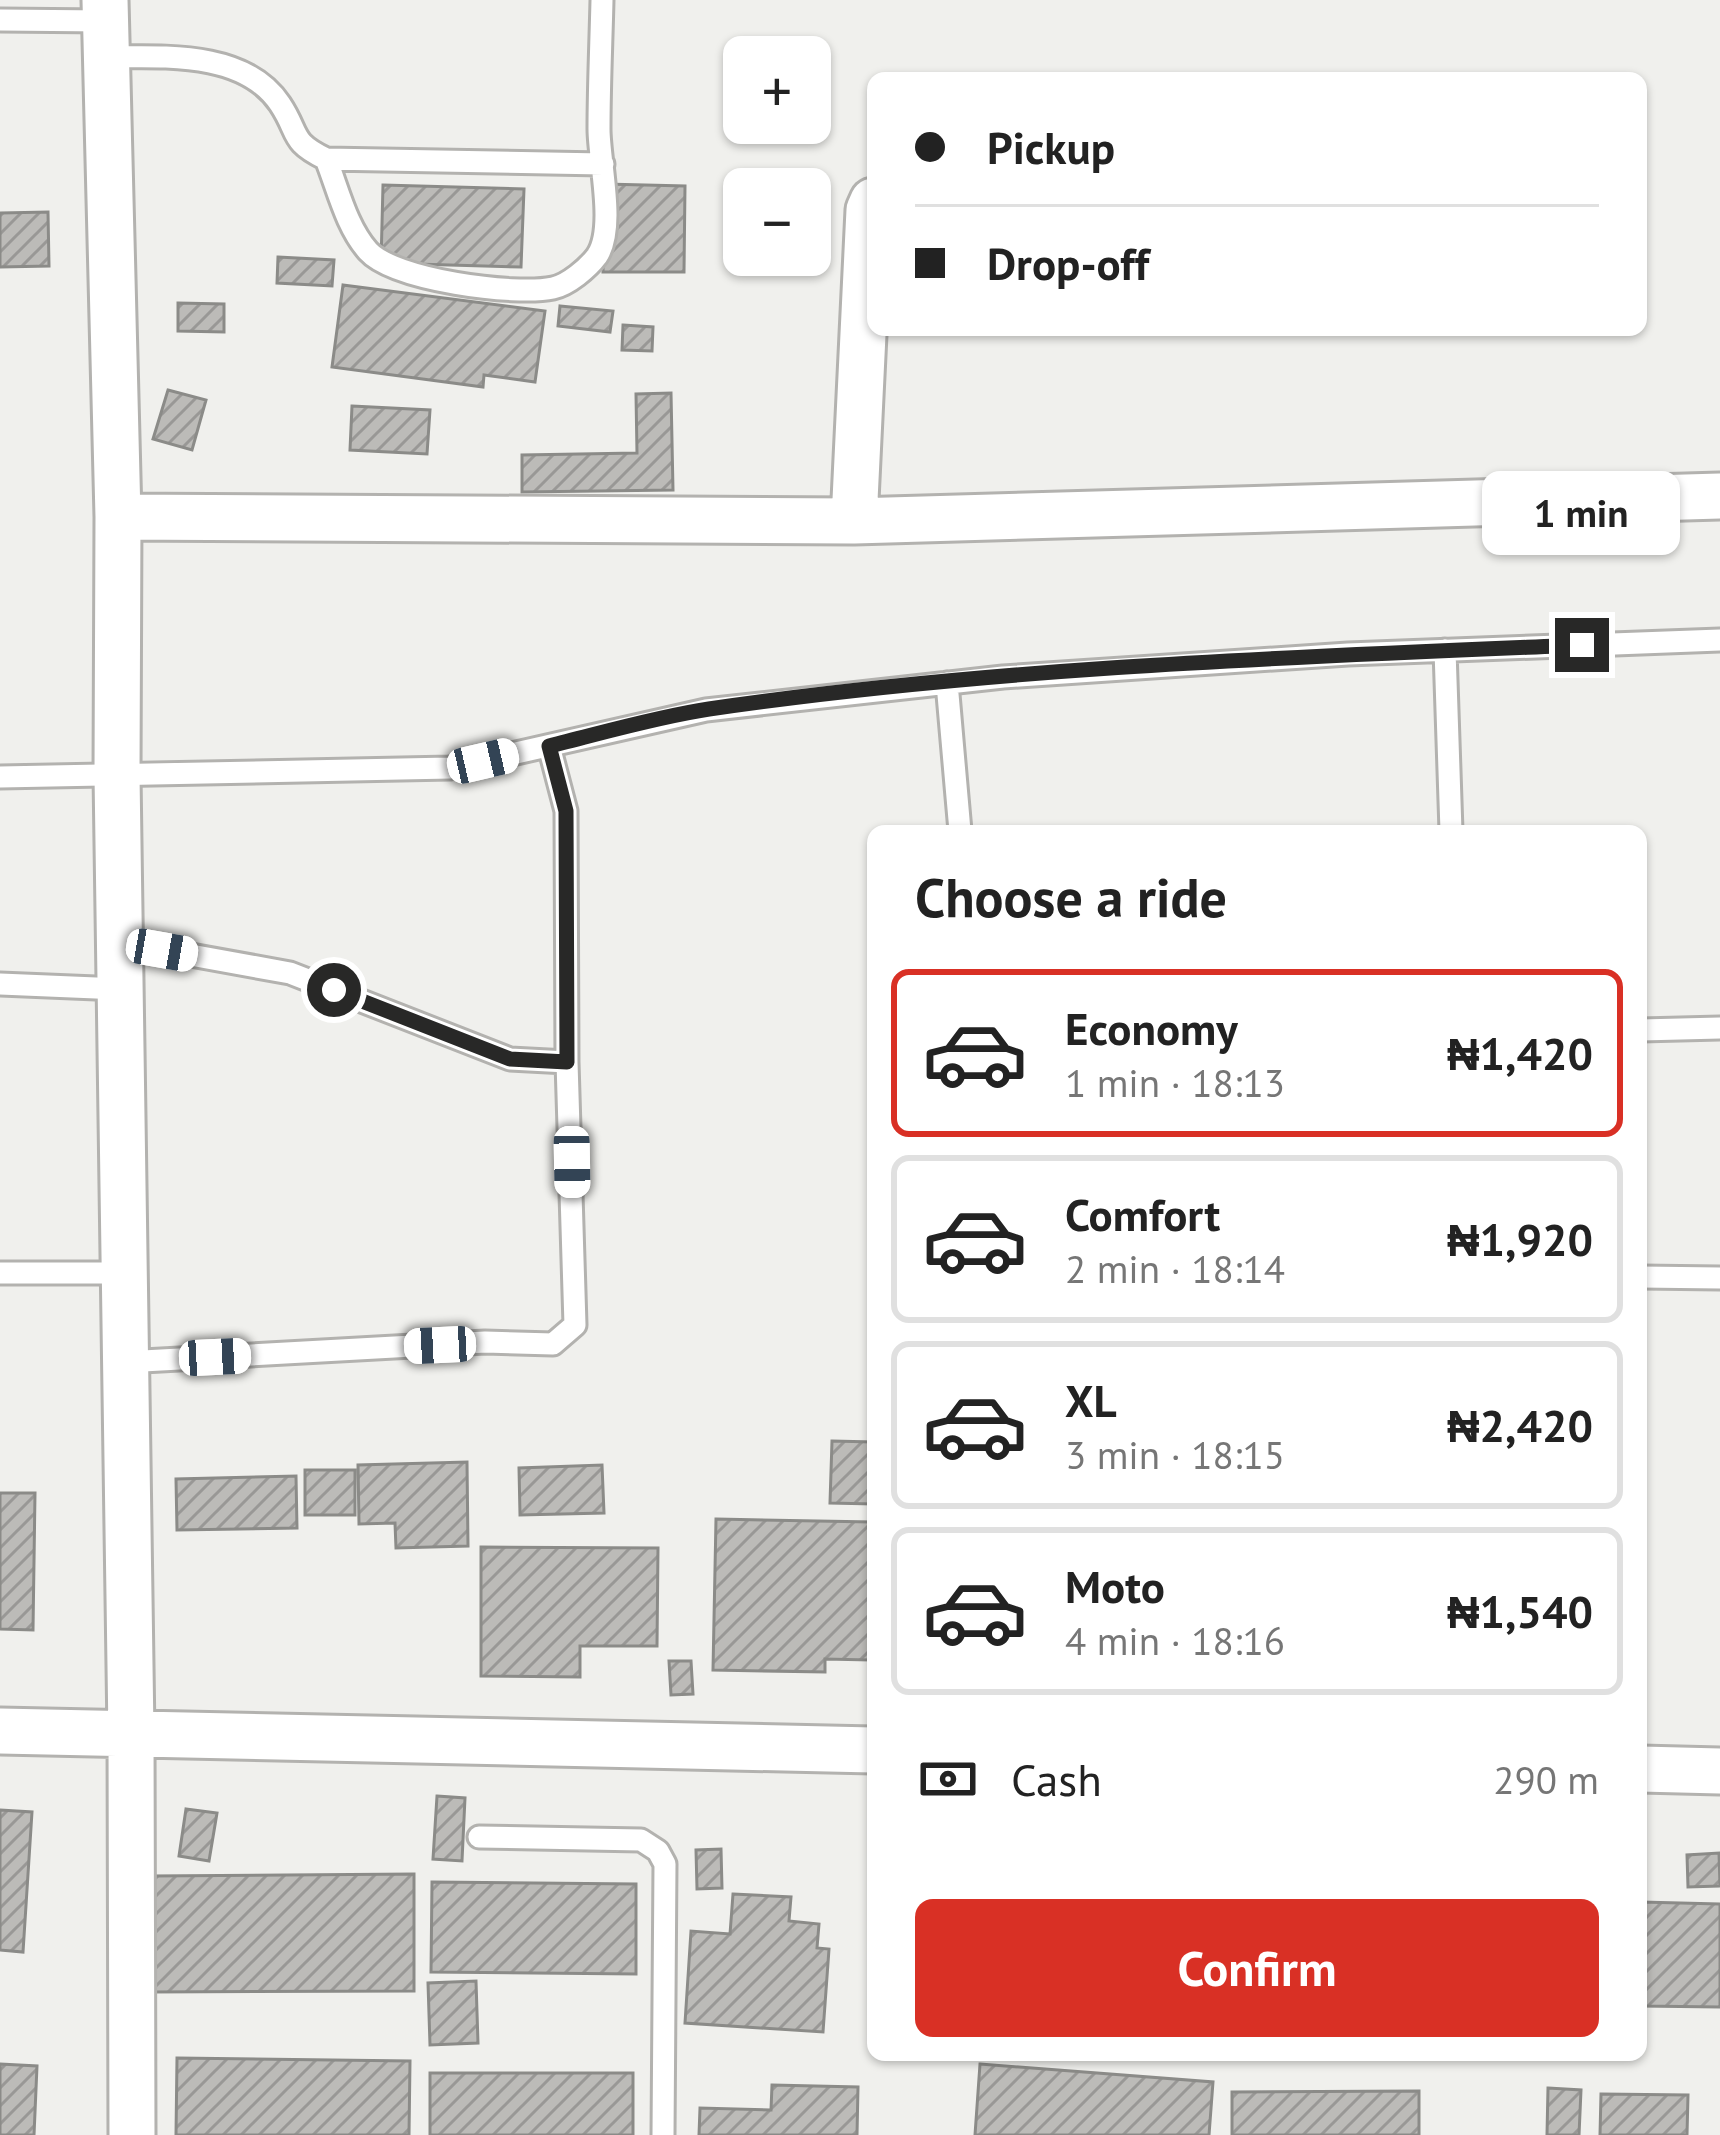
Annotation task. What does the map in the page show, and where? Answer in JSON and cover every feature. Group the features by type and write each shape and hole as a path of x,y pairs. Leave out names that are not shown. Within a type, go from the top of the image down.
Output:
{"street":[{"path":"105,26 118,517 132,2135"},
{"path":"854,521 867,251"},
{"path":"118,517 854,521 1720,496"},
{"path":"0,1731 867,1750"},
{"path":"1647,1769 1720,1771"}],"lane":[{"path":"326,159 353,228 369,252 391,268 458,285 554,288 577,275 599,254 604,232 599,136 602,0"},
{"path":"0,20 105,26 180,57 246,72 279,101 302,147 326,159 603,164"},
{"path":"0,777 450,769 706,710 947,683 1445,650 1720,640"},
{"path":"1445,650 1451,825"},
{"path":"947,683 959,825"},
{"path":"125,1362 485,1342 553,1344 575,1325 566,811 549,746"},
{"path":"119,942 290,973 510,1059 567,1062"},
{"path":"0,985 120,989"},
{"path":"1647,1030 1720,1028"},
{"path":"0,1273 124,1274"},
{"path":"1647,1277 1720,1278"},
{"path":"479,1837 640,1840 658,1851 664,1864 663,2135"}],"building":[{"path":"604,184 685,186 684,272 603,272"},
{"path":"383,185 524,189 521,267 381,263"},
{"path":"48,212 49,266 0,267 0,213"},
{"path":"278,257 334,260 332,286 277,283"},
{"path":"343,285 545,311 535,382 484,375 483,387 332,367"},
{"path":"178,303 224,304 224,332 178,331"},
{"path":"560,306 613,311 610,332 558,326"},
{"path":"623,325 653,327 652,351 622,350"},
{"path":"168,390 206,400 192,450 153,439"},
{"path":"671,393 673,490 522,492 522,455 637,453 636,394"},
{"path":"352,406 430,410 427,454 350,450"},
{"path":"832,1441 867,1442 867,1504 830,1503"},
{"path":"467,1462 468,1546 396,1548 395,1523 359,1524 358,1465"},
{"path":"602,1465 604,1513 520,1515 519,1468"},
{"path":"305,1470 355,1470 355,1515 305,1515"},
{"path":"296,1476 297,1528 177,1530 176,1479"},
{"path":"0,1493 35,1493 33,1630 0,1629"},
{"path":"716,1519 867,1522 867,1660 825,1659 825,1672 713,1670"},
{"path":"481,1547 658,1548 657,1646 580,1646 580,1677 481,1676"},
{"path":"669,1661 691,1661 693,1694 671,1695"},
{"path":"437,1796 465,1798 462,1861 433,1859"},
{"path":"186,1809 217,1813 209,1861 179,1856"},
{"path":"0,1810 32,1812 23,1952 0,1950"},
{"path":"721,1849 722,1888 697,1889 696,1850"},
{"path":"1719,1853 1720,1886 1688,1887 1687,1855"},
{"path":"414,1874 414,1991 152,1992 151,1876"},
{"path":"432,1882 636,1884 636,1974 431,1972"},
{"path":"733,1894 791,1897 789,1921 819,1924 817,1948 829,1949 823,2032 685,2023 691,1931 730,1934"},
{"path":"1647,1902 1720,1904 1720,2007 1647,2006"},
{"path":"476,1981 478,2043 430,2045 428,1983"},
{"path":"177,2058 410,2061 409,2135 176,2135"},
{"path":"0,2064 37,2066 34,2135 0,2135"},
{"path":"980,2064 1213,2082 1209,2135 975,2135"},
{"path":"430,2073 633,2073 633,2135 430,2135"},
{"path":"772,2085 858,2087 857,2135 699,2135 700,2108 771,2110"},
{"path":"1548,2088 1581,2090 1579,2135 1547,2135"},
{"path":"1419,2091 1419,2135 1232,2135 1232,2092"},
{"path":"1601,2094 1688,2095 1687,2135 1600,2135"}],"route":[{"path":"334,990 510,1059 567,1062 566,811 549,746 706,710 1003,677 1348,654 1582,645"}]}
